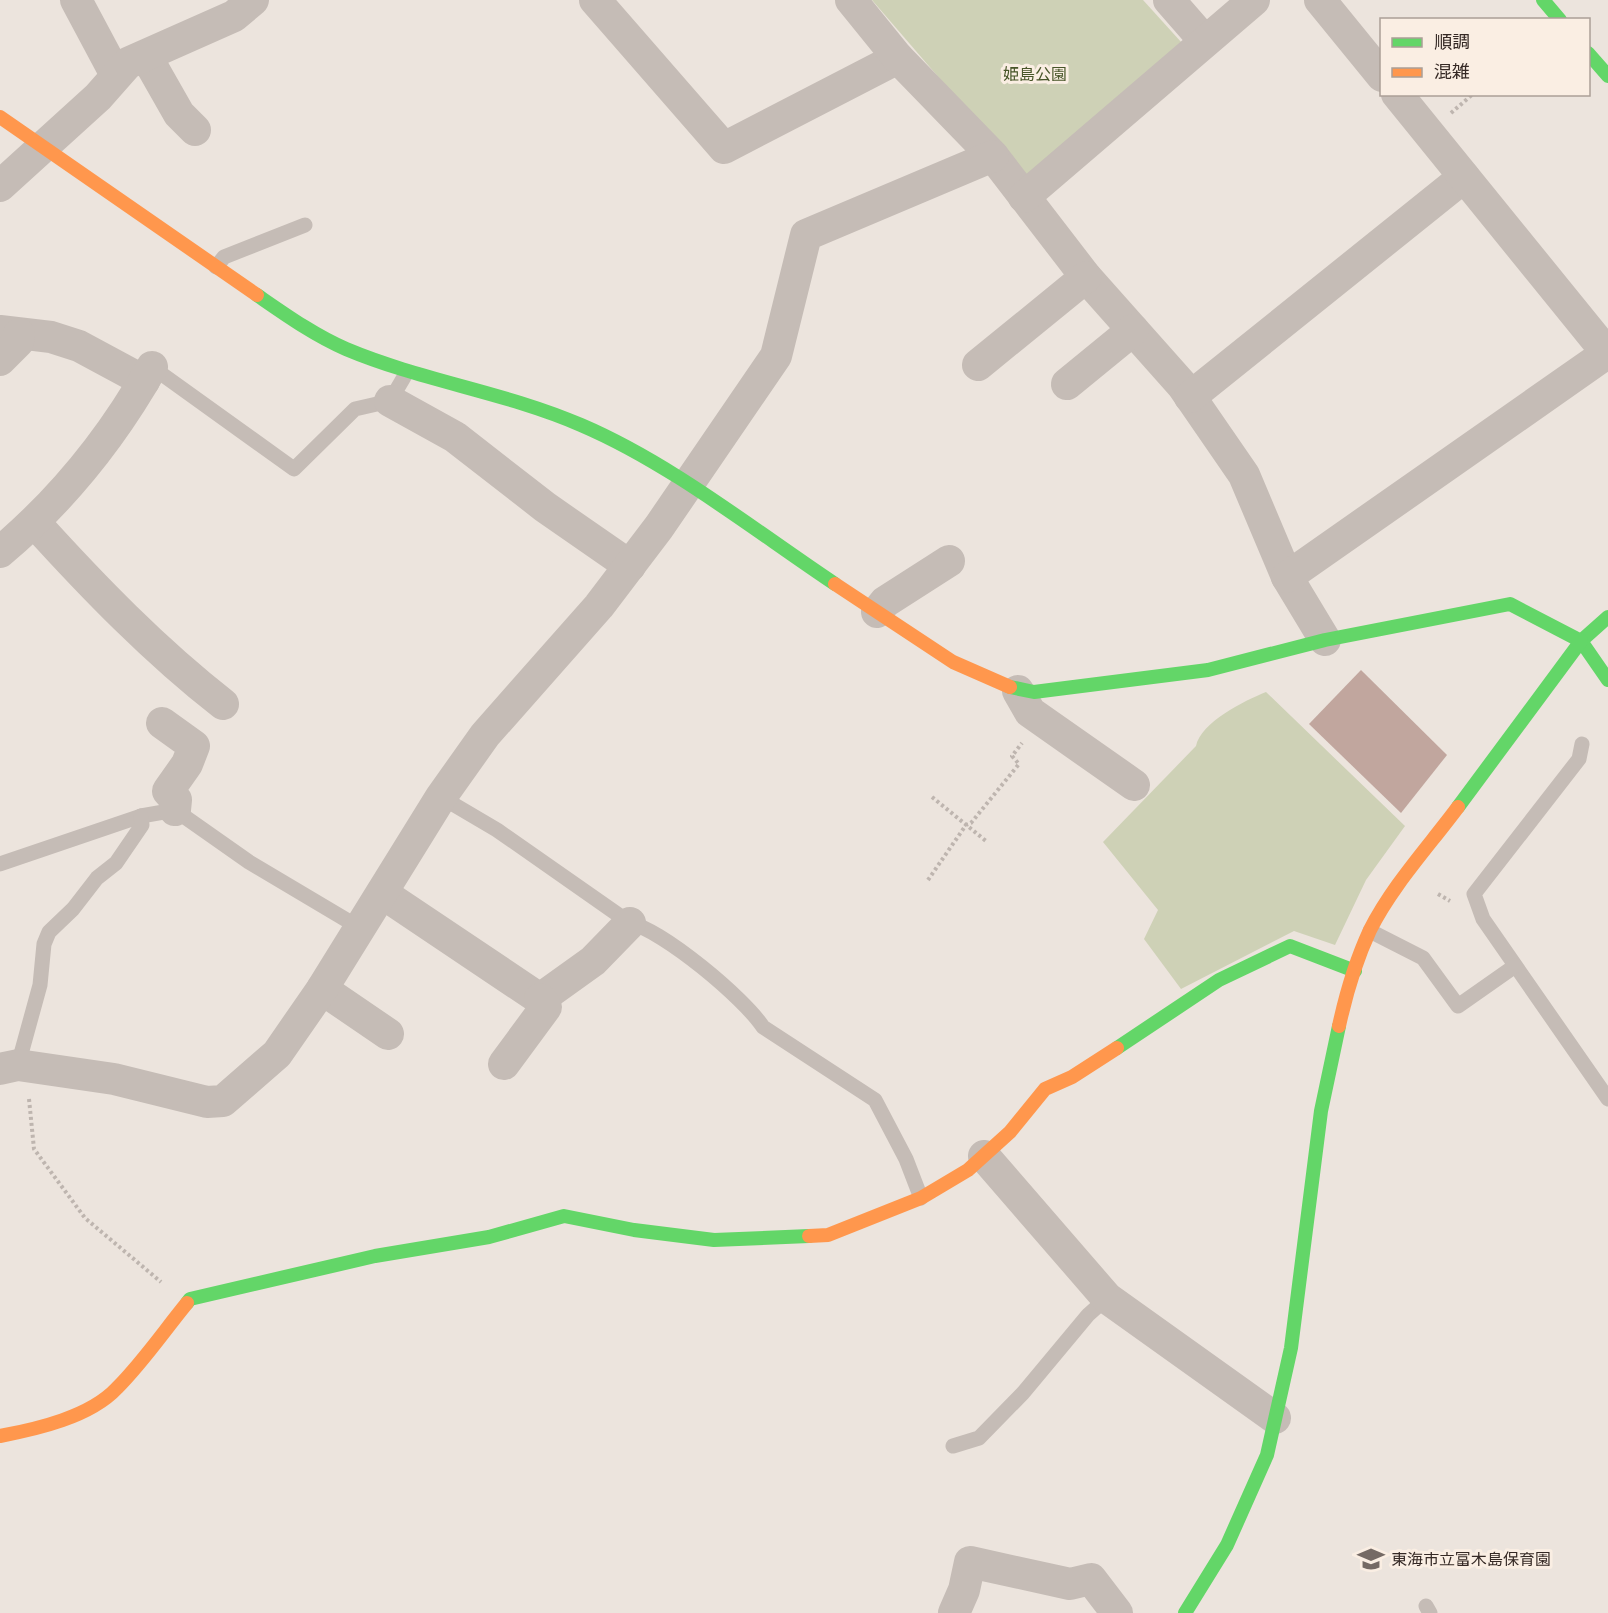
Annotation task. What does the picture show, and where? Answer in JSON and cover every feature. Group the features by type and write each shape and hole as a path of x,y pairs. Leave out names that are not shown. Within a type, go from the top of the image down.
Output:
{"street":[{"path":"76,0 116,75"},
{"path":"0,186 98,97 128,63 234,16 253,0"},
{"path":"596,0 724,148 898,58"},
{"path":"851,0 898,58 993,156 1086,277 1190,397 1244,474 1287,577 1325,640"},
{"path":"1169,0 1196,31"},
{"path":"1024,197 1254,0"},
{"path":"1320,0 1380,74"},
{"path":"1543,0 1558,18"},
{"path":"1590,55 1608,76"},
{"path":"146,56 179,114 195,130"},
{"path":"1287,577 1607,353 1398,96"},
{"path":"0,117 309,331 342,348 407,372 562,417 617,441 687,485 940,654 1017,692 1034,692 1208,670 1325,640 1510,604 1581,641 1608,680"},
{"path":"15,1067 114,1079 207,1102 224,1101 277,1054 322,989 441,797 485,735 599,606 630,566 776,356 806,236 993,156"},
{"path":"1190,397 1464,177"},
{"path":"978,365 1086,277"},
{"path":"1067,384 1133,330"},
{"path":"0,360 18,342 10,332"},
{"path":"0,552 35,523 67,489 116,426 148,374 51,337 10,332"},
{"path":"390,401 454,437 545,507 630,566"},
{"path":"35,523 78,570 189,678 223,704"},
{"path":"877,612 885,602 949,561"},
{"path":"1188,1612 1227,1545 1267,1455 1291,1348 1321,1111 1345,1000 1370,931 1383,908 1581,641 1608,616"},
{"path":"1017,692 1030,712 1134,785"},
{"path":"162,723 194,746 187,764 168,791 176,800 175,810"},
{"path":"382,893 540,999 546,1008 504,1064"},
{"path":"540,999 593,961 630,923"},
{"path":"0,1436 44,1428 81,1412 116,1390 190,1299 375,1256 489,1237 564,1216 634,1230 714,1240 828,1235 921,1198 968,1170 1010,1132 1045,1089 1072,1077 1219,980 1290,946 1355,971"},
{"path":"322,989 388,1034"},
{"path":"984,1156 1107,1298 1275,1418"},
{"path":"954,1613 964,1590 970,1562 1070,1584 1090,1579 1117,1613"}],"lane":[{"path":"216,267 224,257 305,225"},
{"path":"148,374 294,469 355,409 390,401 407,372"},
{"path":"1582,744 1579,759 1474,894 1483,919 1608,1099"},
{"path":"441,797 506,836 630,923 645,926 696,963 753,1011 763,1027 875,1100 906,1160 921,1198"},
{"path":"0,864 141,816 175,810 249,862 360,928"},
{"path":"15,1067 40,985 44,944 49,932 73,909 97,878 116,863 142,825 141,816"},
{"path":"1370,931 1422,958 1458,1006 1515,966"},
{"path":"953,1446 979,1438 1023,1393 1088,1315 1107,1298"}],"path":[{"path":"928,880 966,825 971,824 1019,764 1012,756 1040,719"},
{"path":"933,797 986,840"},
{"path":"15,1067 34,1149 85,1218 172,1291 190,1299"}],"green space":[{"name":"姫島公園","path":"872,0 1143,0 1182,43 1028,181"},
{"path":"1266,692 1405,826 1366,880 1335,945 1294,931 1181,989 1144,939 1158,910 1103,842 1196,746 1206,729 1225,713"}],"building":[{"path":"1361,670 1447,755 1401,813 1309,724"}],"traffic: fast":[{"path":"1543,0 1558,18"},
{"path":"1590,55 1608,76"},
{"path":"257,295 311,331 346,349 404,370 523,404 581,425 614,441 647,458 711,498 835,584"},
{"path":"1010,687 1034,692 1208,670 1325,640 1510,604 1581,641 1458,807"},
{"path":"1608,617 1581,641 1608,680"},
{"path":"1117,1048 1219,980 1290,946 1355,971"},
{"path":"1185,1613 1227,1545 1267,1455 1291,1348 1321,1111 1339,1026"},
{"path":"187,1303 190,1299 375,1256 489,1237 564,1216 634,1230 714,1240 809,1236"}],"traffic: slow":[{"path":"0,117 257,295"},
{"path":"835,584 953,662 1010,687"},
{"path":"1339,1026 1352,977 1370,930 1400,882 1458,807"},
{"path":"809,1236 828,1235 921,1198 968,1170 1010,1132 1045,1089 1072,1077 1117,1048"},
{"path":"0,1436 62,1420 93,1407 106,1398 136,1368 187,1303"}],"place":[{"name":"東海市立富木島保育園","path":"1371,1559"}]}
